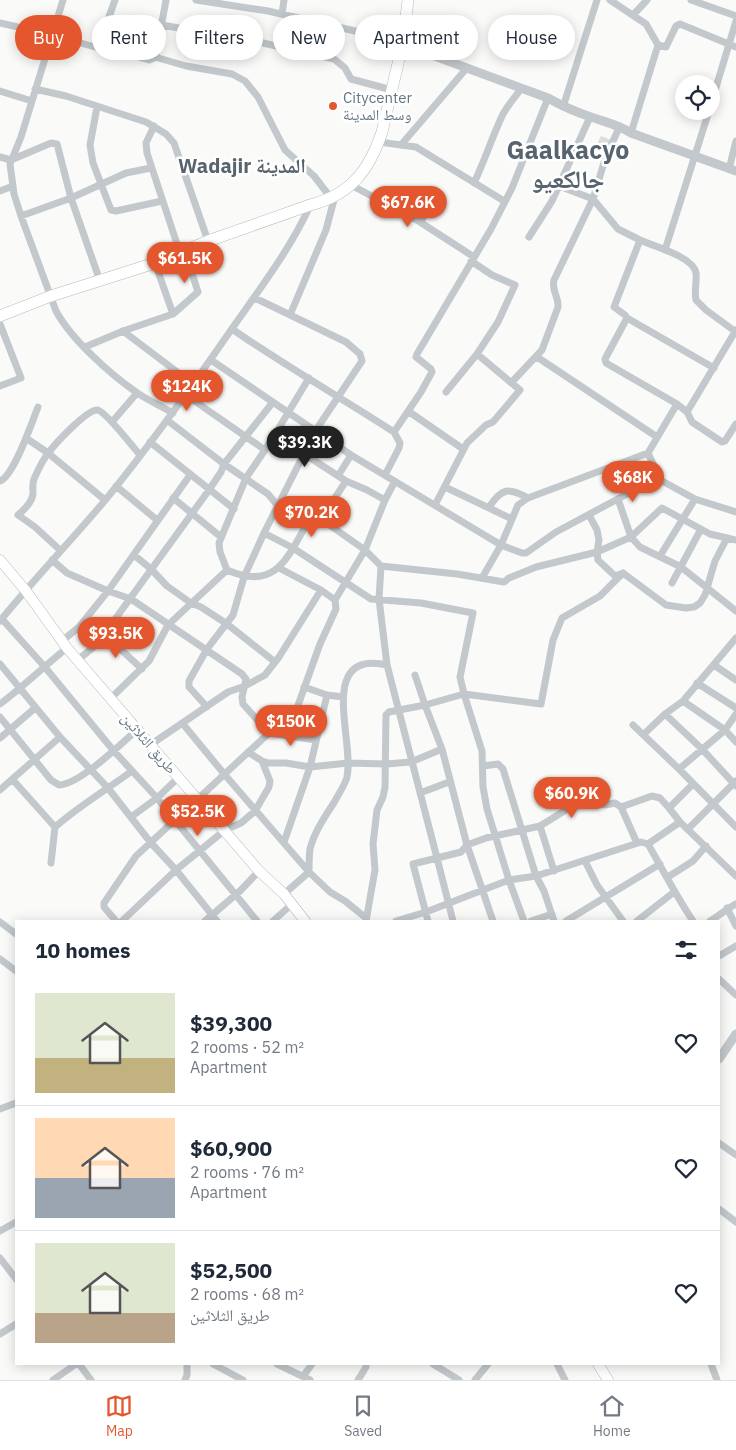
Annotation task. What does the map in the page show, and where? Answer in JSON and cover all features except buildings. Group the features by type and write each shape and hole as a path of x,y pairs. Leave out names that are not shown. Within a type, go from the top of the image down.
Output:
{"main road":[{"path":"406,15 408,0"},
{"path":"0,315 51,296 155,263 208,241 333,197 351,185 363,172 379,142 399,60"},
{"name":"طريق الثلاثين","path":"0,560 26,592 64,645 196,799 259,871 284,894 304,920"},
{"path":"602,1365 608,1380"}],"street":[{"path":"58,15 62,0"},
{"path":"110,15 115,0"},
{"path":"164,15 166,0"},
{"path":"196,0 220,2 282,14 355,31"},
{"path":"282,14 284,0"},
{"path":"563,106 597,0"},
{"path":"610,0 646,24 658,45 666,47 676,26 680,24 733,45"},
{"path":"633,14 647,0"},
{"path":"692,0 736,16"},
{"path":"720,80 733,45 736,21"},
{"path":"0,23 15,26"},
{"path":"166,26 263,43 334,59 345,68 351,79 392,90"},
{"path":"631,133 658,45"},
{"path":"44,60 21,137 11,160 10,173 21,216 63,325 74,338 136,393 173,413"},
{"path":"165,60 186,66 232,74 246,81 258,97 286,150 333,197 326,230 290,315"},
{"path":"442,60 548,98 590,117 620,126 631,133 733,170 736,140"},
{"path":"401,145 466,69"},
{"path":"35,89 66,96 146,122 166,134 174,144 208,241"},
{"path":"474,183 504,113 521,89"},
{"path":"0,91 32,101"},
{"path":"394,432 432,372 431,369 416,357 417,354 491,229 512,188 548,98"},
{"path":"97,107 90,145 93,164 100,185 113,211 162,201"},
{"path":"529,237 552,201 590,117"},
{"path":"665,250 706,120"},
{"path":"85,347 123,331 173,314 198,292 151,168 146,144 154,126"},
{"path":"511,383 542,350 558,307 552,286 554,280 593,199 606,156 620,126"},
{"path":"0,157 11,160 55,142 71,198 100,281"},
{"path":"379,142 416,147 504,201"},
{"path":"21,216 71,198 126,173 151,168"},
{"path":"351,185 420,222 473,259 492,275 515,286 498,322 477,354 446,392"},
{"path":"0,191 14,186"},
{"path":"559,186 593,199 618,229 684,259 694,266 696,272 696,300 706,310 736,331 687,412"},
{"path":"420,222 435,201"},
{"path":"256,920 198,851 157,798 113,750 44,666 1,620 105,500 173,413 255,298 299,228 310,205"},
{"path":"640,240 614,307 627,318 714,368"},
{"path":"155,263 173,314"},
{"path":"207,707 189,687 188,683 207,649 235,610 244,578 264,533 316,430 362,361 360,354 346,342 255,298"},
{"path":"627,318 604,361 609,366 677,404 687,412 692,422 722,442 725,441 736,424"},
{"path":"0,324 21,378 0,386"},
{"path":"232,329 394,432 400,443 399,448 385,476"},
{"path":"123,331 194,384"},
{"path":"435,505 446,487 467,443 486,425 493,422 520,390 477,354"},
{"path":"537,357 657,437"},
{"path":"211,360 351,455 501,545 522,553 556,532 644,485 656,470 648,453"},
{"path":"305,527 279,568 268,575 244,578 227,570 220,552 221,537 246,478 309,378"},
{"path":"112,422 136,393"},
{"path":"186,395 265,450"},
{"path":"78,660 97,644 209,490 224,464 273,402"},
{"path":"482,578 501,545 518,505 528,498 648,453 677,404"},
{"path":"0,481 9,473 38,407"},
{"path":"60,550 35,527 18,515 26,509 33,496 33,482 48,453 74,425 92,411 100,411 140,455"},
{"path":"408,411 463,449"},
{"path":"167,420 224,464 268,494 288,518 305,527 313,526 321,519 346,481"},
{"path":"26,438 48,453 105,500"},
{"path":"271,441 304,455 346,481 385,500"},
{"path":"150,442 234,509"},
{"path":"338,476 351,455"},
{"path":"0,704 20,689 44,666 79,627 108,591 190,475"},
{"path":"653,476 695,499 736,512"},
{"path":"287,736 320,644 336,609 336,600 365,550 385,500 395,481"},
{"path":"116,486 157,520"},
{"path":"446,487 512,519"},
{"path":"489,507 498,494 503,492 517,492 528,498"},
{"path":"173,498 221,537"},
{"path":"618,499 632,537 640,547 681,567 736,611"},
{"path":"660,556 695,499"},
{"path":"321,519 365,550 381,566 504,582 536,567 597,552 632,537 662,508 701,529 736,540"},
{"path":"589,515 597,530 599,540 597,558 601,564 615,576 623,574 666,605 675,608 686,608 700,604 705,595 715,561 727,538"},
{"path":"672,583 701,529"},
{"path":"264,533 293,548 371,599 420,603 473,613 460,676 482,751 482,787 495,837 524,920"},
{"path":"134,555 151,568 167,586 191,603 202,607 275,662"},
{"path":"52,560 67,573 131,599 242,674 246,679 242,697 244,704 269,733 316,740"},
{"path":"381,566 380,599 387,665 453,920"},
{"path":"279,568 336,600"},
{"path":"110,699 142,669 168,625 227,570"},
{"path":"183,724 224,775 309,872 330,892 366,920 375,870 373,844 377,810 383,797 386,764 385,718 389,712 399,712 464,694 541,704 553,640 562,618 600,596 623,574"},
{"path":"150,745 228,692 245,686 265,675 321,590"},
{"path":"104,634 142,669"},
{"path":"644,734 682,701 714,666 736,638"},
{"path":"284,894 309,872 312,845 346,779 348,763 343,697 344,683 351,670 365,663 387,665"},
{"path":"0,664 60,737 108,788 216,920"},
{"path":"714,666 736,680"},
{"path":"415,675 424,705 442,749 449,782 467,845 493,920"},
{"path":"697,683 736,708"},
{"path":"304,687 327,695 343,697"},
{"path":"284,842 310,767 327,695"},
{"path":"682,701 725,730 736,742"},
{"path":"0,738 35,708"},
{"path":"665,714 735,783 688,830"},
{"path":"679,769 725,730 736,714"},
{"path":"0,717 51,780 59,785 69,783 90,770 138,730"},
{"path":"633,724 736,827"},
{"path":"115,920 104,907 104,903 136,856 269,733"},
{"path":"0,790 60,737"},
{"path":"248,752 268,763 286,763 310,767 348,763 386,764 411,762 442,749"},
{"path":"123,920 198,851 225,830 241,823 256,811 270,787 270,781 262,761"},
{"path":"483,766 498,764 502,769 523,830 536,876 544,891 553,918 538,920"},
{"path":"52,863 55,827 77,809 132,771"},
{"path":"131,817 157,798 179,777"},
{"path":"13,780 55,827"},
{"path":"420,793 449,782"},
{"path":"669,808 693,784"},
{"path":"621,807 652,796 660,798 680,822 736,876"},
{"path":"428,920 413,864 461,852 467,845 540,826 568,808 587,800 605,805 615,803 621,807 637,844"},
{"path":"648,844 680,822"},
{"path":"540,826 554,871"},
{"path":"399,920 448,904 509,880 554,871 641,842 648,844 668,877 674,892 692,920"},
{"path":"668,877 693,861 706,846"},
{"path":"585,861 597,885 622,920"},
{"path":"568,920 660,864"},
{"path":"206,920 259,871"},
{"path":"639,920 674,892"},
{"path":"274,920 292,904"},
{"path":"712,920 727,908 736,904"},
{"path":"727,908 736,926"},
{"path":"0,922 15,933"},
{"path":"720,955 736,946"},
{"path":"0,959 15,970"},
{"path":"720,980 736,995"},
{"path":"720,1057 736,1036"},
{"path":"0,1110 15,1103"},
{"path":"720,1144 736,1155"},
{"path":"720,1210 736,1222"},
{"path":"0,1231 15,1225"},
{"path":"0,1258 15,1278"},
{"path":"0,1334 15,1325"},
{"path":"53,1380 76,1365"},
{"path":"79,1365 91,1380"},
{"path":"185,1380 187,1365"},
{"path":"215,1365 243,1380"},
{"path":"279,1365 304,1375 310,1380"},
{"path":"304,1375 311,1365"},
{"path":"358,1380 366,1365"},
{"path":"435,1365 459,1380"},
{"path":"475,1380 487,1365"},
{"path":"558,1365 565,1380"},
{"path":"710,1365 717,1380"}],"shaded area":[{"path":"601,136 611,140 605,152 595,148"}],"place":[{"name":"Citycenter وسط المدينة","path":"333,106"}],"district":[{"name":"Gaalkacyo جالكعيو","path":"568,164"},
{"name":"Wadajir المدينة","path":"242,165"}]}
